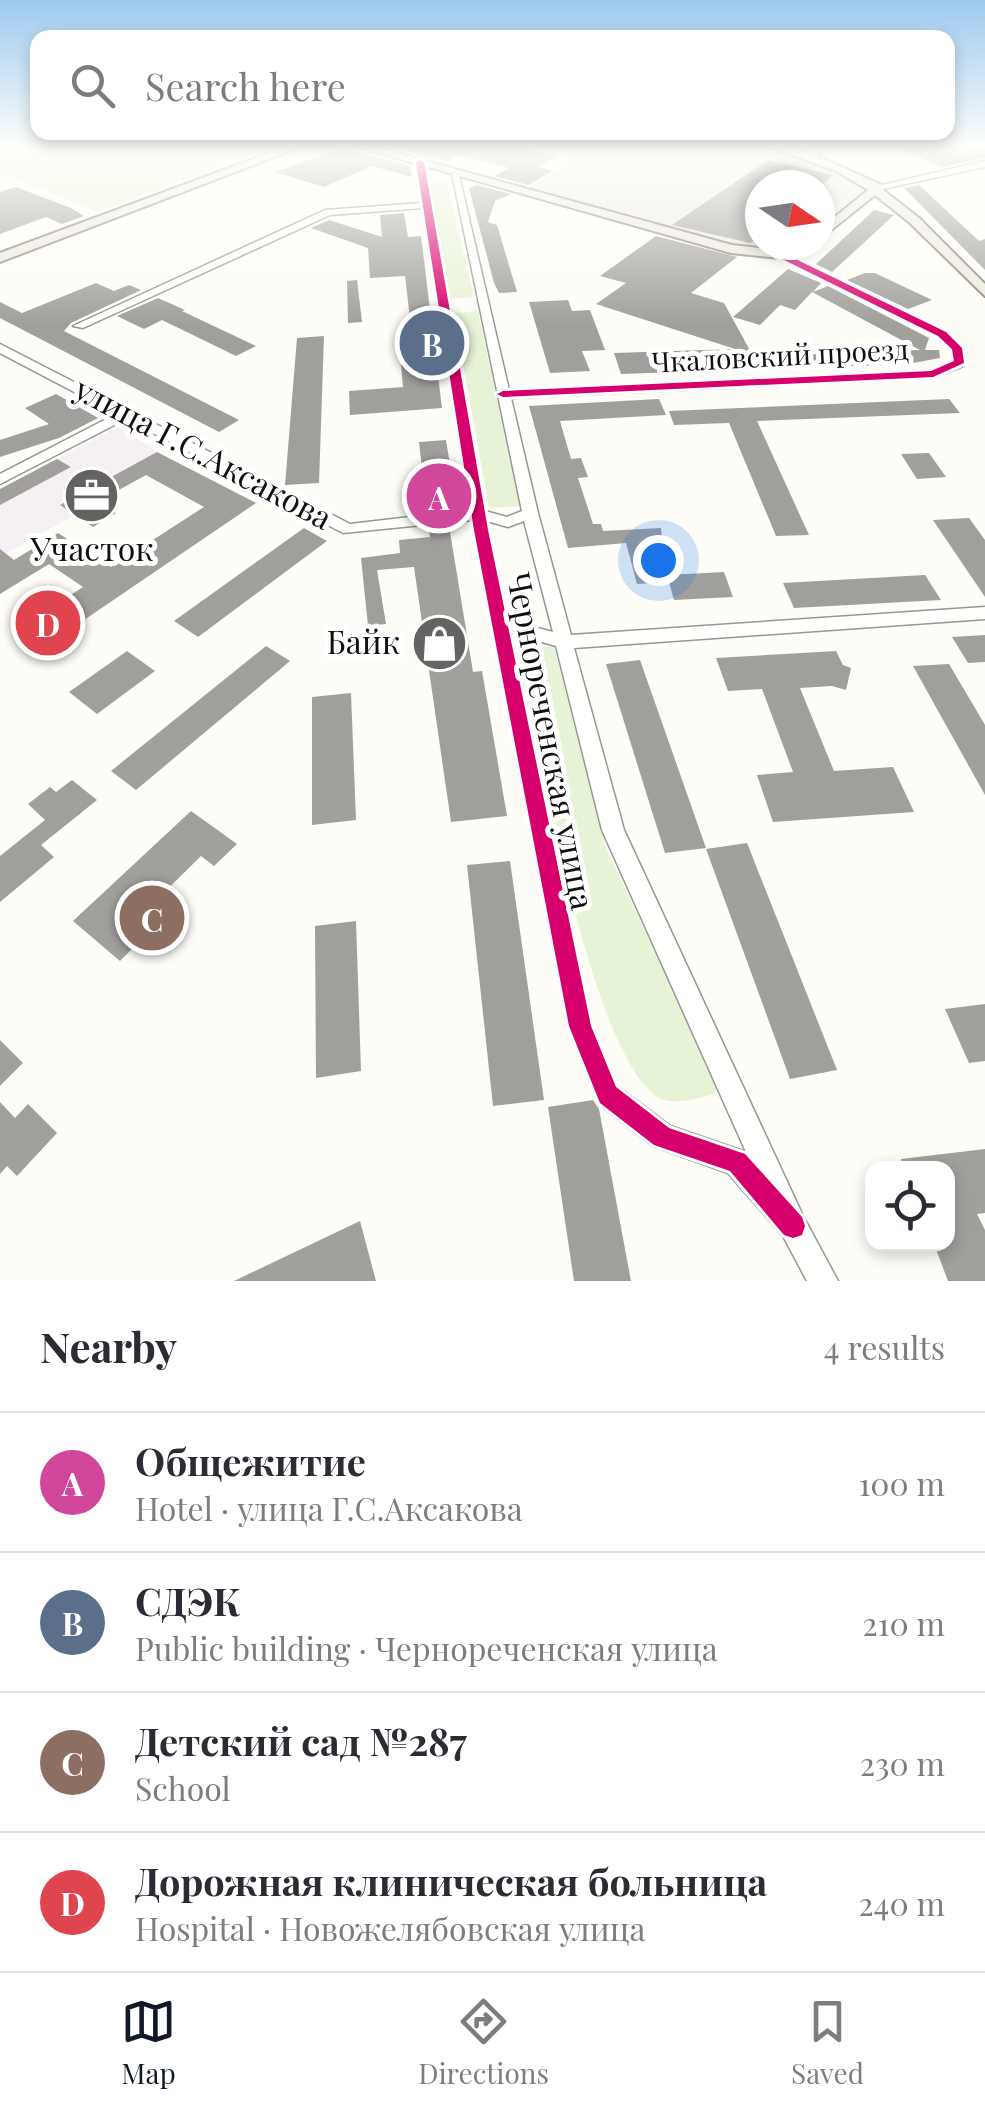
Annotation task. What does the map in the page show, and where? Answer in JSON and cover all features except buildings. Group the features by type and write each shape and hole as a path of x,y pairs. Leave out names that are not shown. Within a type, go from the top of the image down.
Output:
{"main road":[{"path":"0,258 139,206"},
{"path":"578,206 745,250"},
{"path":"877,206 910,214"},
{"path":"900,206 985,292"}],"street":[{"path":"79,326 328,212 406,206"},
{"name":"Чернореченская улица","path":"428,206 478,514 506,645 538,831 580,1026 608,1095 662,1137 736,1162 793,1226"},
{"name":"Чернореченская улица","path":"462,206 530,513 613,830 793,1226 823,1281"},
{"name":"Чкаловский проезд","path":"503,394 933,374 958,363 958,348 942,334 791,260"},
{"name":"улица Г.С.Аксакова","path":"0,348 348,530 478,514 508,522 530,513"},
{"path":"0,480 125,414"},
{"path":"506,645 534,633 563,642 985,614"}],"shaded area":[{"path":"572,206 745,206 745,252"},
{"path":"835,206 864,206 835,226"},
{"path":"118,427 171,460 0,557 0,489"}],"green space":[{"path":"82,206 115,206 98,212"},
{"path":"431,206 453,206 474,297 449,299"},
{"path":"478,311 520,506 489,508 454,313"},
{"path":"554,646 606,848 718,1086 714,1094 676,1101 655,1095 631,1066 608,1018 569,888 517,651"}],"cycle path":[{"path":"427,206 481,530 580,1026 608,1095 662,1137 737,1162 793,1226"},
{"path":"503,394 933,374 959,363 957,348 942,334 791,260"}],"place":[{"name":"СДЭК","path":"432,343"},
{"name":"Участок","path":"92,496"},
{"name":"Общежитие","path":"439,496"},
{"name":"Дорожная клиническая больница","path":"48,623"},
{"name":"Байк","path":"439,643"},
{"name":"Детский сад №287","path":"152,918"}]}
